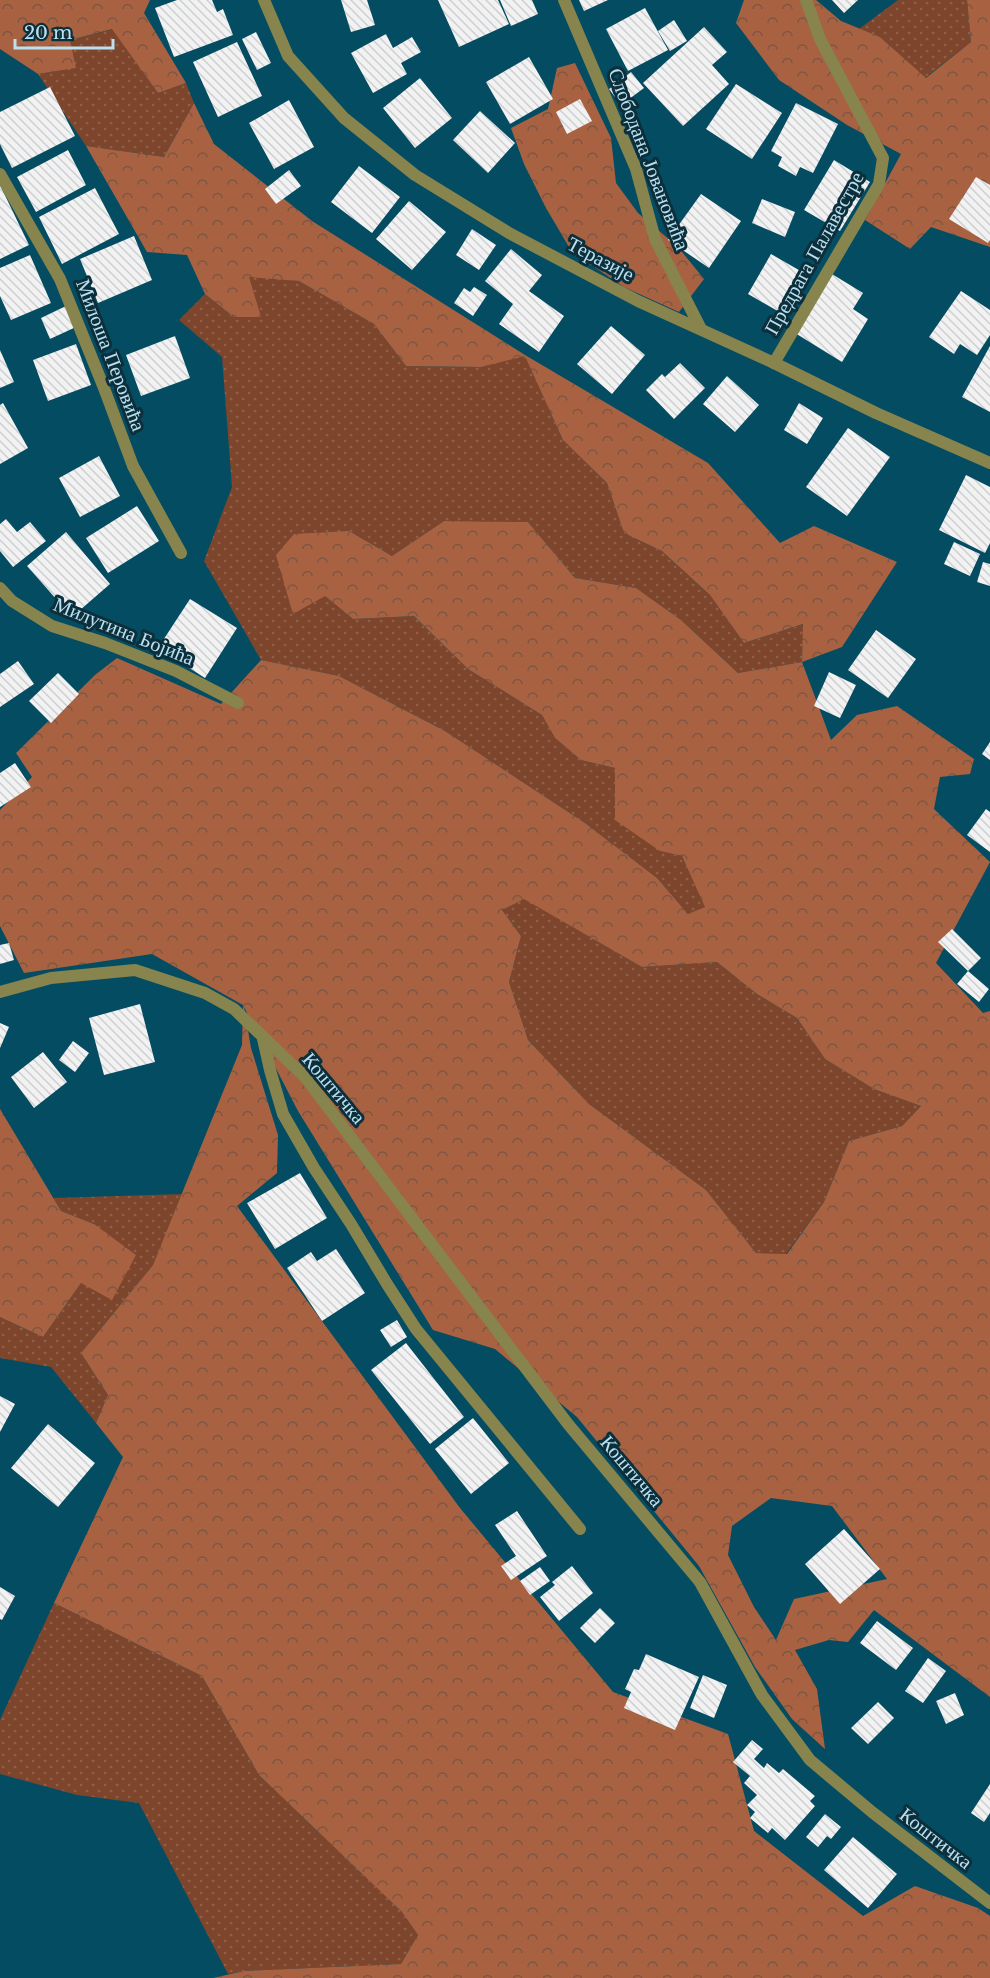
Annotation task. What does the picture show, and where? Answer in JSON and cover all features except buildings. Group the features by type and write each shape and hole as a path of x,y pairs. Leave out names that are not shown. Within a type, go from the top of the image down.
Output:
{"street":[{"name":"Теразије","path":"264,0 288,56 344,118 415,175 508,233 638,301 774,363 876,413 990,463"},
{"name":"Слободана Јовановића","path":"564,0 636,169 655,239 701,329"},
{"name":"Предрага Палавестре","path":"774,363 879,184 883,158 820,39 806,0"},
{"name":"Милоша Перовића","path":"0,174 60,279 133,465 181,553"},
{"name":"Милутина Бојића","path":"0,588 12,601 52,626 105,643 176,671 238,703"},
{"name":"Коштичка","path":"0,992 51,978 135,970 205,993 234,1009 305,1077 568,1424 700,1582 762,1695 810,1760 872,1812 990,1904"},
{"name":"Коштичка","path":"263,1039 283,1114 314,1168 416,1329 580,1529"}],"shaded area":[{"path":"898,0 967,0 971,42 925,78 880,37 859,29"},
{"path":"113,29 158,93 186,83 194,103 164,157 86,146 38,74 75,68 70,40"},
{"path":"248,276 299,281 374,324 406,366 481,367 525,355 563,440 607,483 624,533 662,551 710,595 744,643 804,624 802,662 738,673 681,620 636,588 575,578 528,522 444,521 392,556 349,531 325,596 353,619 414,616 468,669 542,715 555,738 581,760 615,768 660,851 682,856 706,907 688,914 657,878 585,823 445,731 339,676 261,660 204,561 232,487 222,357 179,320 205,294 234,317 260,317"},
{"path":"524,898 642,967 717,962 757,994 797,1018 825,1059 874,1089 921,1106 902,1126 849,1141 824,1202 786,1254 756,1253 706,1190 589,1104 528,1040 509,982 521,936 502,910"},
{"path":"183,1194 153,1265 81,1353 108,1395 96,1423 51,1367 0,1358 0,1317 43,1337 81,1283 94,1224 61,1211 53,1198"},
{"path":"54,1603 202,1676 259,1775 402,1912 418,1935 401,1964 244,1971 228,1974 139,1803 77,1795 0,1774 0,1720"}],"green space":[{"path":"0,0 150,0 144,13 186,83 158,93 112,29 70,40 76,68 38,74 0,49"},
{"path":"744,0 816,0 841,21 880,37 926,78 971,42 967,0 990,0 990,247 931,227 910,249 865,220 901,154 847,125 779,80 736,23"},
{"path":"575,63 611,138 616,183 638,213 678,247 704,279 679,312 624,287 572,252 524,164 511,128 548,109 557,68"},
{"path":"194,103 214,144 312,221 525,355 708,463 780,543 814,526 897,562 842,647 802,662 803,624 744,643 710,595 662,551 624,533 607,483 563,440 525,356 481,367 406,366 374,324 299,281 249,277 261,317 234,317 205,294 187,255 147,252 86,146 164,157"},
{"path":"444,521 528,522 575,578 636,588 681,620 738,673 802,662 831,740 857,715 897,706 974,759 970,774 940,777 934,809 990,862 936,963 983,1013 990,1011 990,1697 874,1610 848,1642 829,1640 795,1650 817,1689 825,1749 792,1719 755,1667 699,1566 577,1417 495,1349 433,1330 298,1111 244,1007 251,1048 278,1135 277,1173 237,1206 460,1508 613,1692 728,1734 754,1831 863,1916 915,1886 978,1908 990,1916 990,1978 213,1978 244,1971 401,1964 418,1935 402,1912 259,1775 202,1676 54,1603 123,1457 96,1423 108,1395 81,1353 153,1265 242,1045 243,1005 152,954 24,973 0,926 0,810 32,777 16,753 95,675 117,658 221,704 261,660 339,676 445,731 585,823 657,878 688,914 705,907 682,856 660,851 615,820 615,768 581,760 555,738 542,715 468,669 414,616 353,619 325,596 293,614 276,555 294,534 349,531 392,556","holes":["524,899 642,967 717,962 757,994 797,1018 825,1059 874,1089 921,1106 902,1126 849,1141 824,1202 787,1254 756,1253 706,1190 589,1104 528,1040 509,982 521,936 502,910","771,1498 832,1506 887,1579 794,1599 776,1640 754,1607 728,1555 732,1526"]},
{"path":"0,1109 61,1211 94,1224 136,1255 112,1300 81,1283 43,1337 0,1317"}]}
